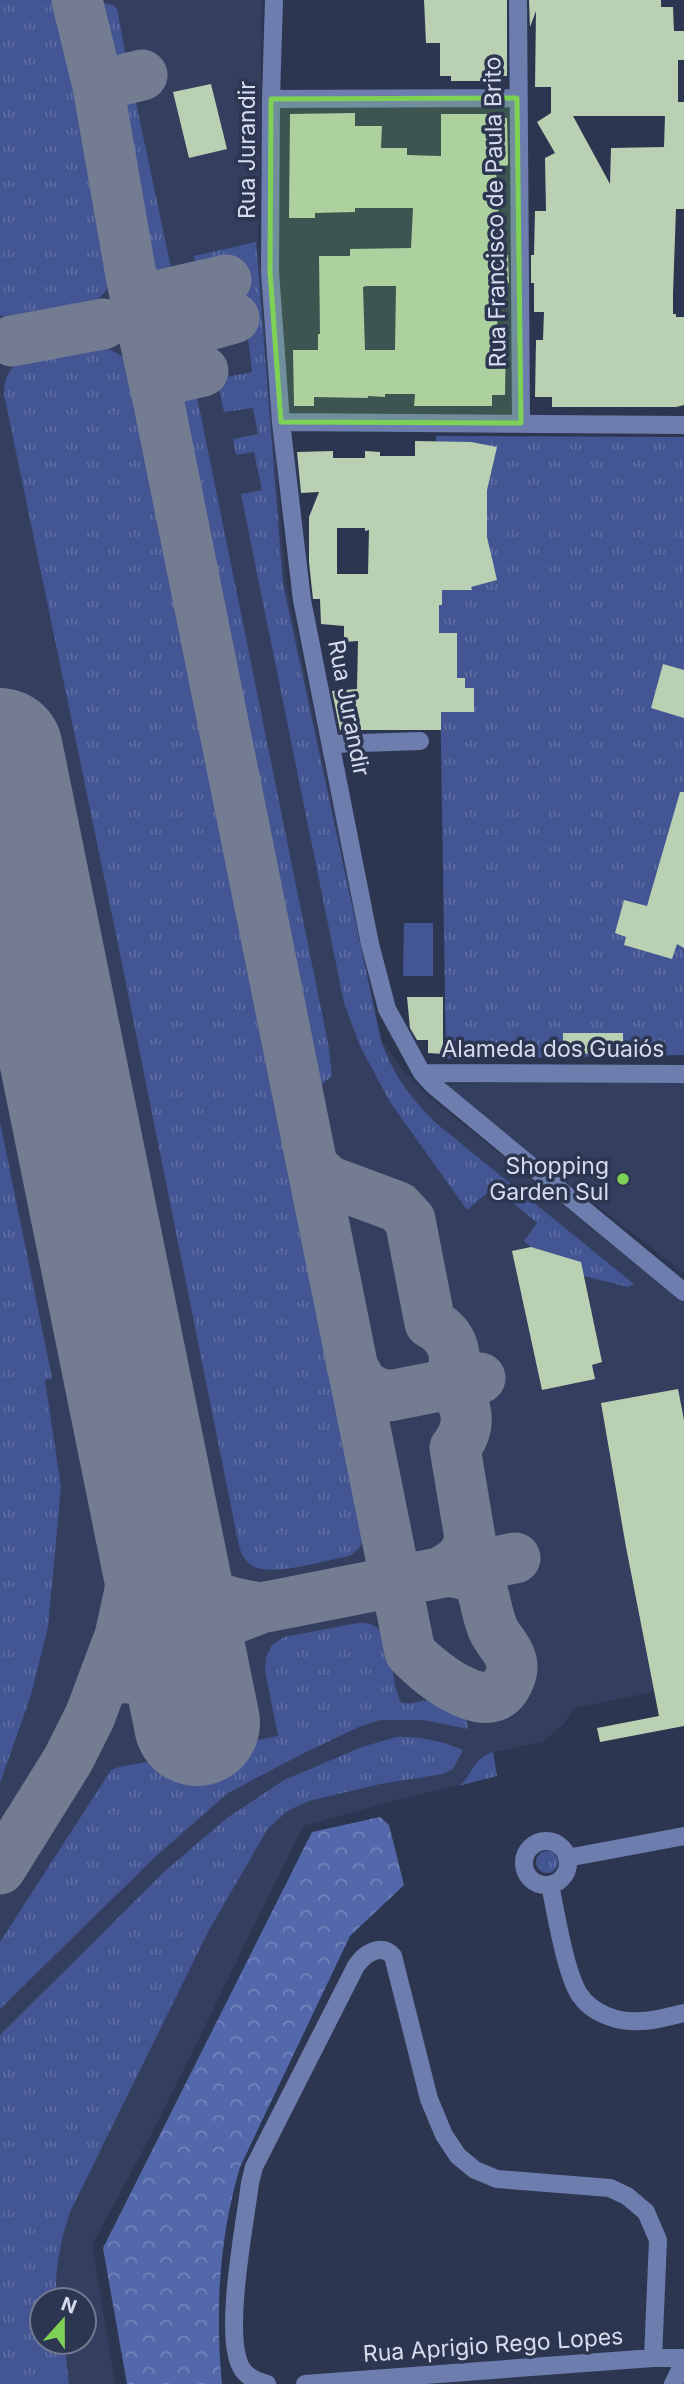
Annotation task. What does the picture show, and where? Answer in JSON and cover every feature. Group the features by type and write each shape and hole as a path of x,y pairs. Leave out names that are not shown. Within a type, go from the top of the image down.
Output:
{"street":[{"name":"Rua Jurandir","path":"274,0 271,272 281,422 302,600 370,944 387,1009 422,1073 448,1099 684,1292"},
{"name":"Rua Francisco de Paula Brito","path":"518,0 521,423"},
{"path":"271,99 517,98"},
{"path":"281,422 684,425"},
{"path":"332,744 420,741"},
{"name":"Alameda dos Guaiós","path":"422,1073 684,1074"},
{"path":"567,1858 684,1836"},
{"path":"538,1842 556,1844 564,1850 567,1858 568,1865 562,1878 550,1885 542,1885 528,1876 524,1861 526,1853 538,1842"},
{"path":"550,1885 570,1973 579,1994 588,2004 611,2018 626,2021 643,2021 684,2013"},
{"path":"267,2384 253,2379 242,2370 237,2358 232,2326 254,2167 356,1966 368,1953 380,1950 393,1956 429,2099 444,2135 458,2156 475,2171 497,2179 610,2188 628,2196 646,2212 658,2240 653,2358"},
{"name":"Rua Aprigio Rego Lopes","path":"305,2384 653,2358 684,2360"},
{"path":"673,2384 684,2360"}],"highlighted area":[{"path":"517,98 521,423 281,422 270,272 271,99"}],"shaded area":[{"path":"0,0 262,0 258,241 286,582 382,1041 401,1068 428,1096 684,1303 684,1690 654,1696 653,1692 574,1708 564,1724 542,1742 493,1752 497,1776 303,1826 158,2122 92,2245 115,2384 0,2384"},
{"name":"Shopping Garden Sul","path":"684,1076 684,1273 440,1085"}],"green space":[{"path":"0,0 58,0 108,239 111,270 103,295 84,306 84,310 16,322 0,315"},
{"path":"103,3 113,5 117,9 127,61 117,70 108,67 100,45 95,12"},
{"path":"135,98 173,277 164,285 149,280 114,113 120,102"},
{"path":"256,242 283,584 381,1041 404,1086 437,1124 634,1284 628,1287 584,1276 580,1262 531,1247 524,1241 537,1223 494,1187 467,1210 390,1102 361,1048 344,1003 241,494 262,490 254,452 236,455 233,439 258,434 253,408 224,412 217,379 252,372 239,261 197,269 194,256"},
{"path":"169,302 180,309 181,314 174,325 169,326 158,319 157,314 164,303"},
{"path":"81,345 97,346 119,354 130,365 133,373 246,920 366,1526 362,1544 349,1556 298,1567 259,1569 247,1561 239,1546 4,394 9,373 20,361"},
{"path":"176,345 184,348 187,356 184,364 176,367 168,364 165,356 168,348"},
{"path":"194,382 329,1048 332,1076 322,1084 311,1078 305,1062 172,396 181,383"},
{"path":"436,436 684,437 684,1055 446,1059"},
{"path":"404,923 433,923 433,976 403,976"},
{"path":"0,1122 52,1378 45,1380 61,1487 48,1627 31,1695 0,1783"},
{"path":"358,1623 371,1624 386,1640 401,1702 430,1700 448,1704 465,1712 468,1729 424,1720 380,1720 306,1752 228,1793 155,1857 0,2009 0,1942 111,1770 179,1756 186,1777 234,1767 228,1746 278,1736 265,1671 266,1657 272,1645 284,1637"},
{"path":"396,1737 413,1737 463,1750 453,1769 443,1774 380,1784 309,1801 287,1811 267,1830 209,1930 70,2212 63,2234 56,2286 28,2286 28,2356 66,2356 69,2384 0,2384 0,2035 165,1871 227,1818 284,1780 362,1747"},
{"path":"493,1752 497,1776 459,1786 481,1759"},
{"path":"380,1817 389,1825 404,1885 350,1936 240,2167 227,2221 220,2275 222,2384 127,2384 103,2248 312,1832"},
{"path":"547,1851 557,1858 558,1862 551,1872 547,1873 537,1866 536,1862 543,1852"}],"building":[{"path":"424,0 507,0 507,76 497,76 497,81 451,81 451,76 440,76 440,43 426,43"},
{"path":"529,0 661,0 661,7 673,7 674,31 684,31 684,60 678,60 678,102 684,102 684,209 676,209 673,314 676,314 676,317 684,317 684,405 552,407 552,397 535,397 536,340 543,340 544,312 534,312 531,255 534,255 535,211 546,211 545,158 555,153 537,122 551,113 551,87 535,87 536,11 530,27","holes":["573,116 665,116 664,147 611,148 610,184"]},
{"path":"211,84 227,149 189,158 173,92"},
{"path":"355,113 355,126 382,126 381,148 407,148 407,155 441,156 441,114 495,114 495,118 507,118 508,165 496,168 499,197 497,254 508,255 509,283 498,282 497,338 506,338 505,395 492,395 492,406 414,406 415,394 385,394 385,397 368,398 314,397 314,406 294,406 293,350 318,350 319,256 350,256 350,249 411,248 413,208 355,208 355,212 315,213 315,218 289,218 290,114","holes":["396,286 395,350 365,350 363,287"]},
{"path":"415,441 471,442 497,447 487,490 487,537 497,580 471,587 472,590 442,590 442,605 439,605 439,633 457,633 457,678 465,678 465,688 474,688 474,712 441,712 441,730 340,730 332,691 357,689 358,641 344,642 344,626 321,624 320,599 313,599 309,562 309,517 319,492 301,493 297,452 333,451 333,458 365,458 365,451 380,452 380,456 415,456","holes":["337,528 365,528 365,531 369,530 368,574 337,574"]},
{"path":"663,664 684,670 684,718 651,708"},
{"path":"680,792 684,792 684,948 677,944 672,959 624,945 626,937 615,933 624,900 647,906"},
{"path":"407,997 443,997 443,1054 428,1053 428,1040 417,1040 410,1028"},
{"path":"563,1033 623,1033 623,1053 563,1054"},
{"path":"531,1247 581,1262 602,1362 592,1365 595,1379 542,1390 512,1251"},
{"path":"678,1389 684,1420 684,1726 600,1742 597,1728 659,1716 601,1403"}],"taxiway":[{"path":"77,0 98,86 132,281 410,1652 428,1669 456,1688 484,1697 496,1695 509,1680 511,1662 493,1629 481,1588 470,1577 443,1571"},
{"path":"98,86 142,75"},
{"path":"132,281 141,292 152,297 226,280"},
{"path":"142,327 152,335 163,338 234,318"},
{"path":"12,341 103,324"},
{"path":"154,382 203,371"},
{"path":"313,1167 328,1181 398,1207 410,1220 430,1323 445,1335 453,1349 454,1366 447,1384 460,1399 466,1415 464,1432 455,1448 470,1538 461,1558 443,1571"},
{"path":"0,1869 68,1760 90,1716 120,1636 134,1565 140,1484 119,1338"},
{"path":"352,1366 362,1384 374,1392 389,1396 480,1378"},
{"path":"158,1529 177,1566 193,1584 220,1599 261,1608 211,1627 182,1646"},
{"path":"261,1608 515,1558"},
{"path":"126,1678 172,1598"}],"runway":[{"path":"0,751 197,1723"}],"place":[{"name":"Shopping Garden Sul","path":"623,1179"}]}
